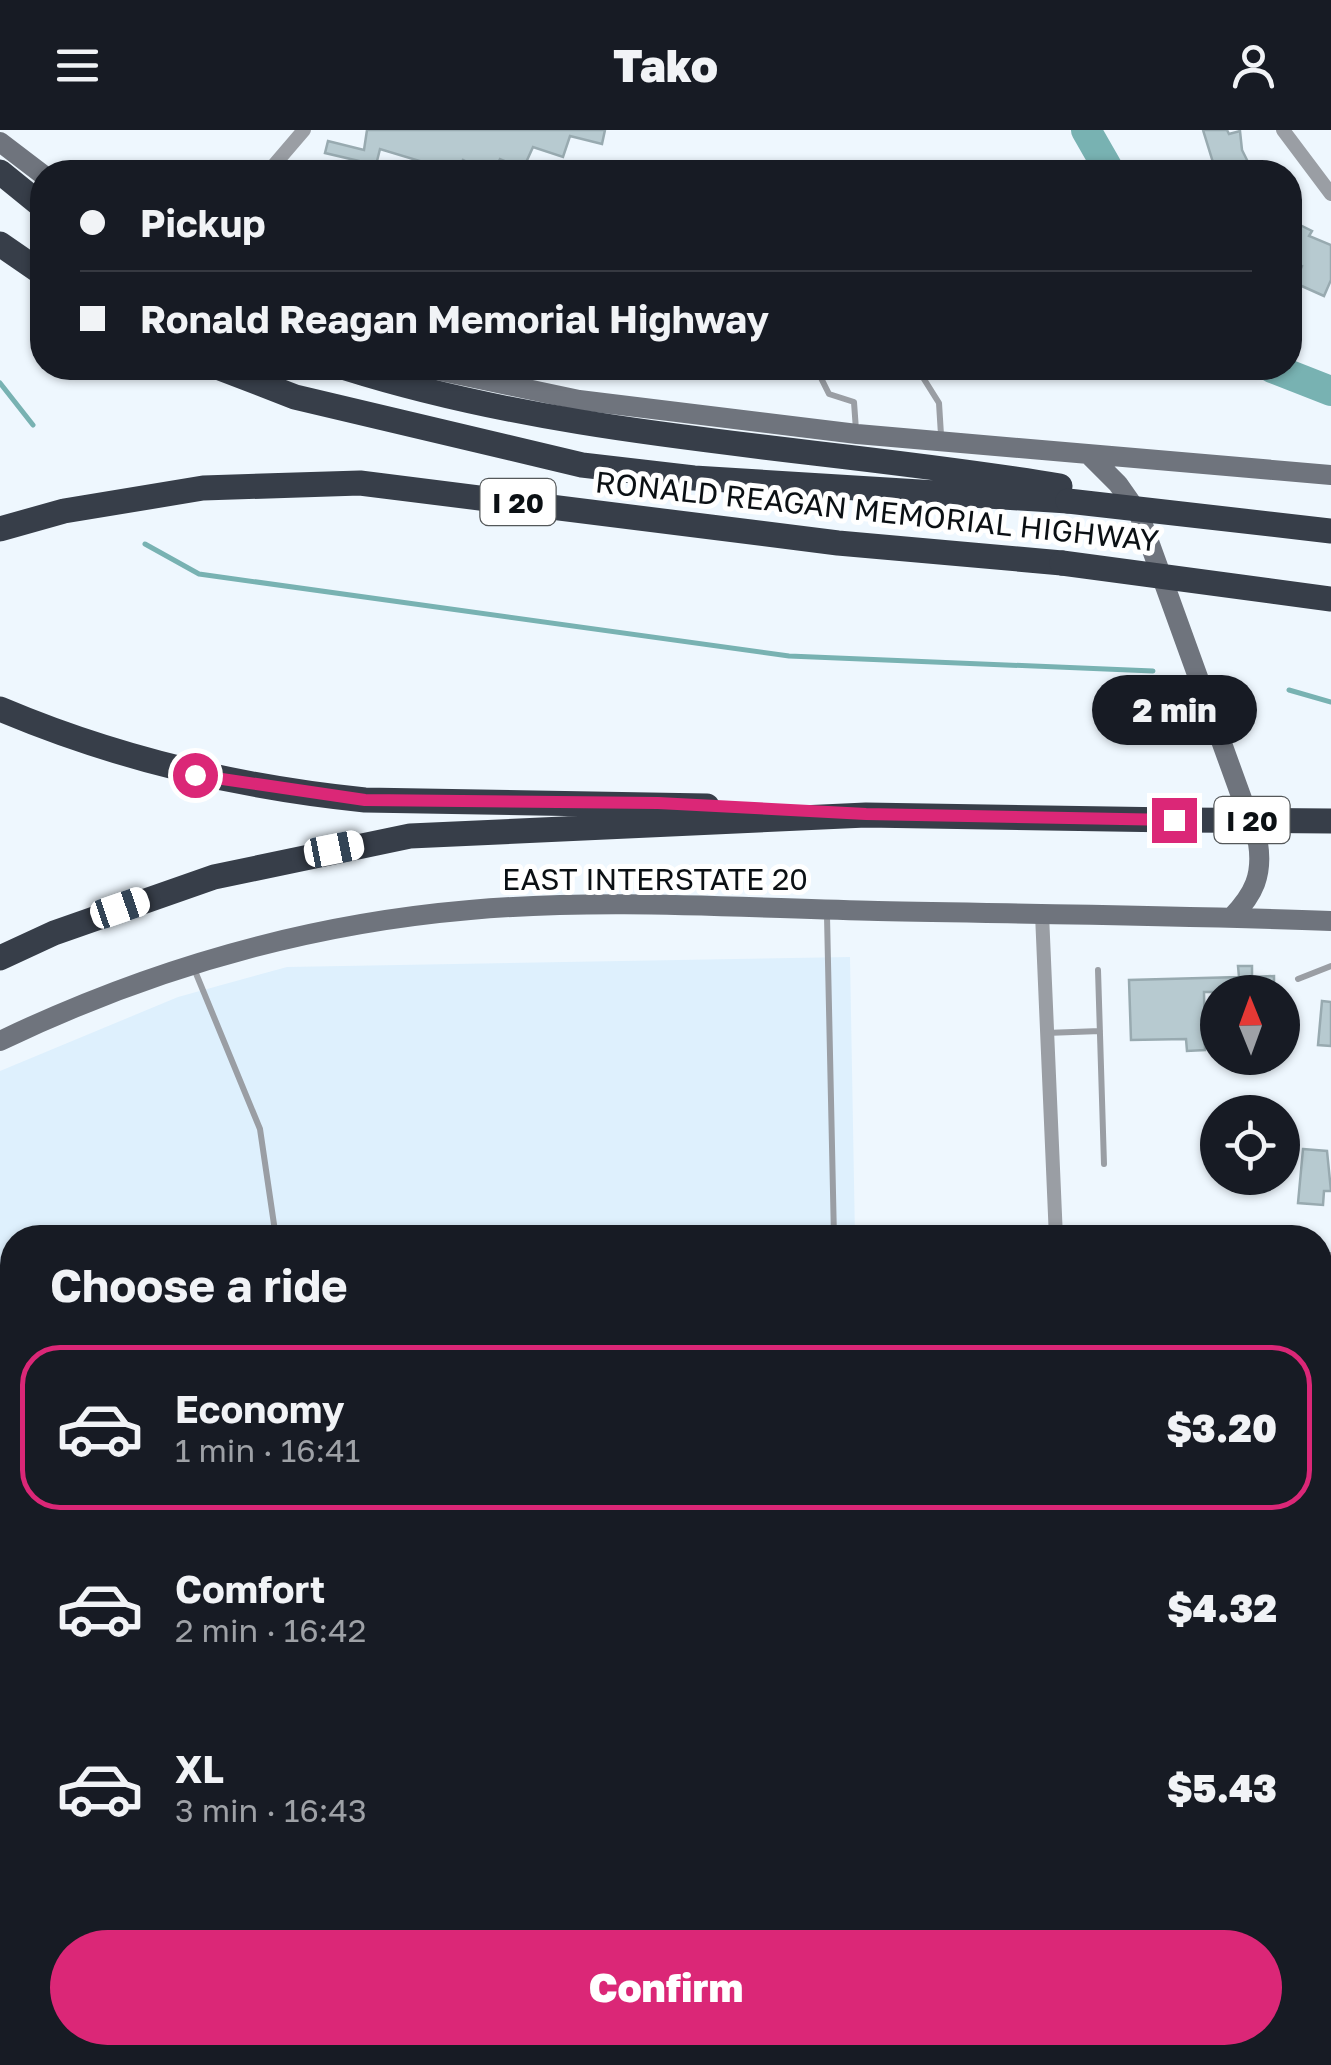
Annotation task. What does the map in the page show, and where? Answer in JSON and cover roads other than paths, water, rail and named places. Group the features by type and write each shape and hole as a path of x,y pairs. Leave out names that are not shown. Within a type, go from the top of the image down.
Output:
{"highway":[{"path":"0,172 30,196"},
{"path":"0,244 30,265"},
{"path":"252,380 295,396 582,465 694,478 1069,495"},
{"path":"389,380 481,406 591,425 957,469 1069,495 1331,531"},
{"name":"RONALD REAGAN MEMORIAL HIGHWAY","path":"0,529 64,511 203,488 360,484 838,543 1062,563 1331,599"},
{"path":"0,708 140,760 312,795 403,801 658,803 866,814"},
{"name":"I 20","path":"0,958 104,914 214,877 364,843 519,828 866,814 1331,821"}],"main road":[{"path":"0,142 30,165"},
{"path":"484,380 579,400 857,434 1331,475"},
{"path":"1089,455 1118,484 1139,514 1258,843 1260,876 1248,900 1232,917"},
{"name":"EAST INTERSTATE 20","path":"0,1041 112,991 192,965 338,928 472,910 827,910 1331,920"}],"street":[{"path":"278,160 304,130"},
{"path":"1283,130 1331,194"},
{"path":"1042,914 1055,1225"}],"lane":[{"path":"822,380 829,394 854,402 857,434"},
{"path":"925,380 939,403 941,442"},
{"path":"827,910 834,1225"},
{"path":"192,965 260,1129 274,1225"},
{"path":"1300,978 1331,966"},
{"path":"1098,970 1104,1164"},
{"path":"1046,1033 1100,1031"}],"waterway":[{"path":"1086,130 1103,160"},
{"path":"1302,380 1331,391"},
{"path":"0,383 33,425"},
{"path":"145,544 199,574 789,656 1153,671"},
{"path":"1289,690 1331,702"}]}
